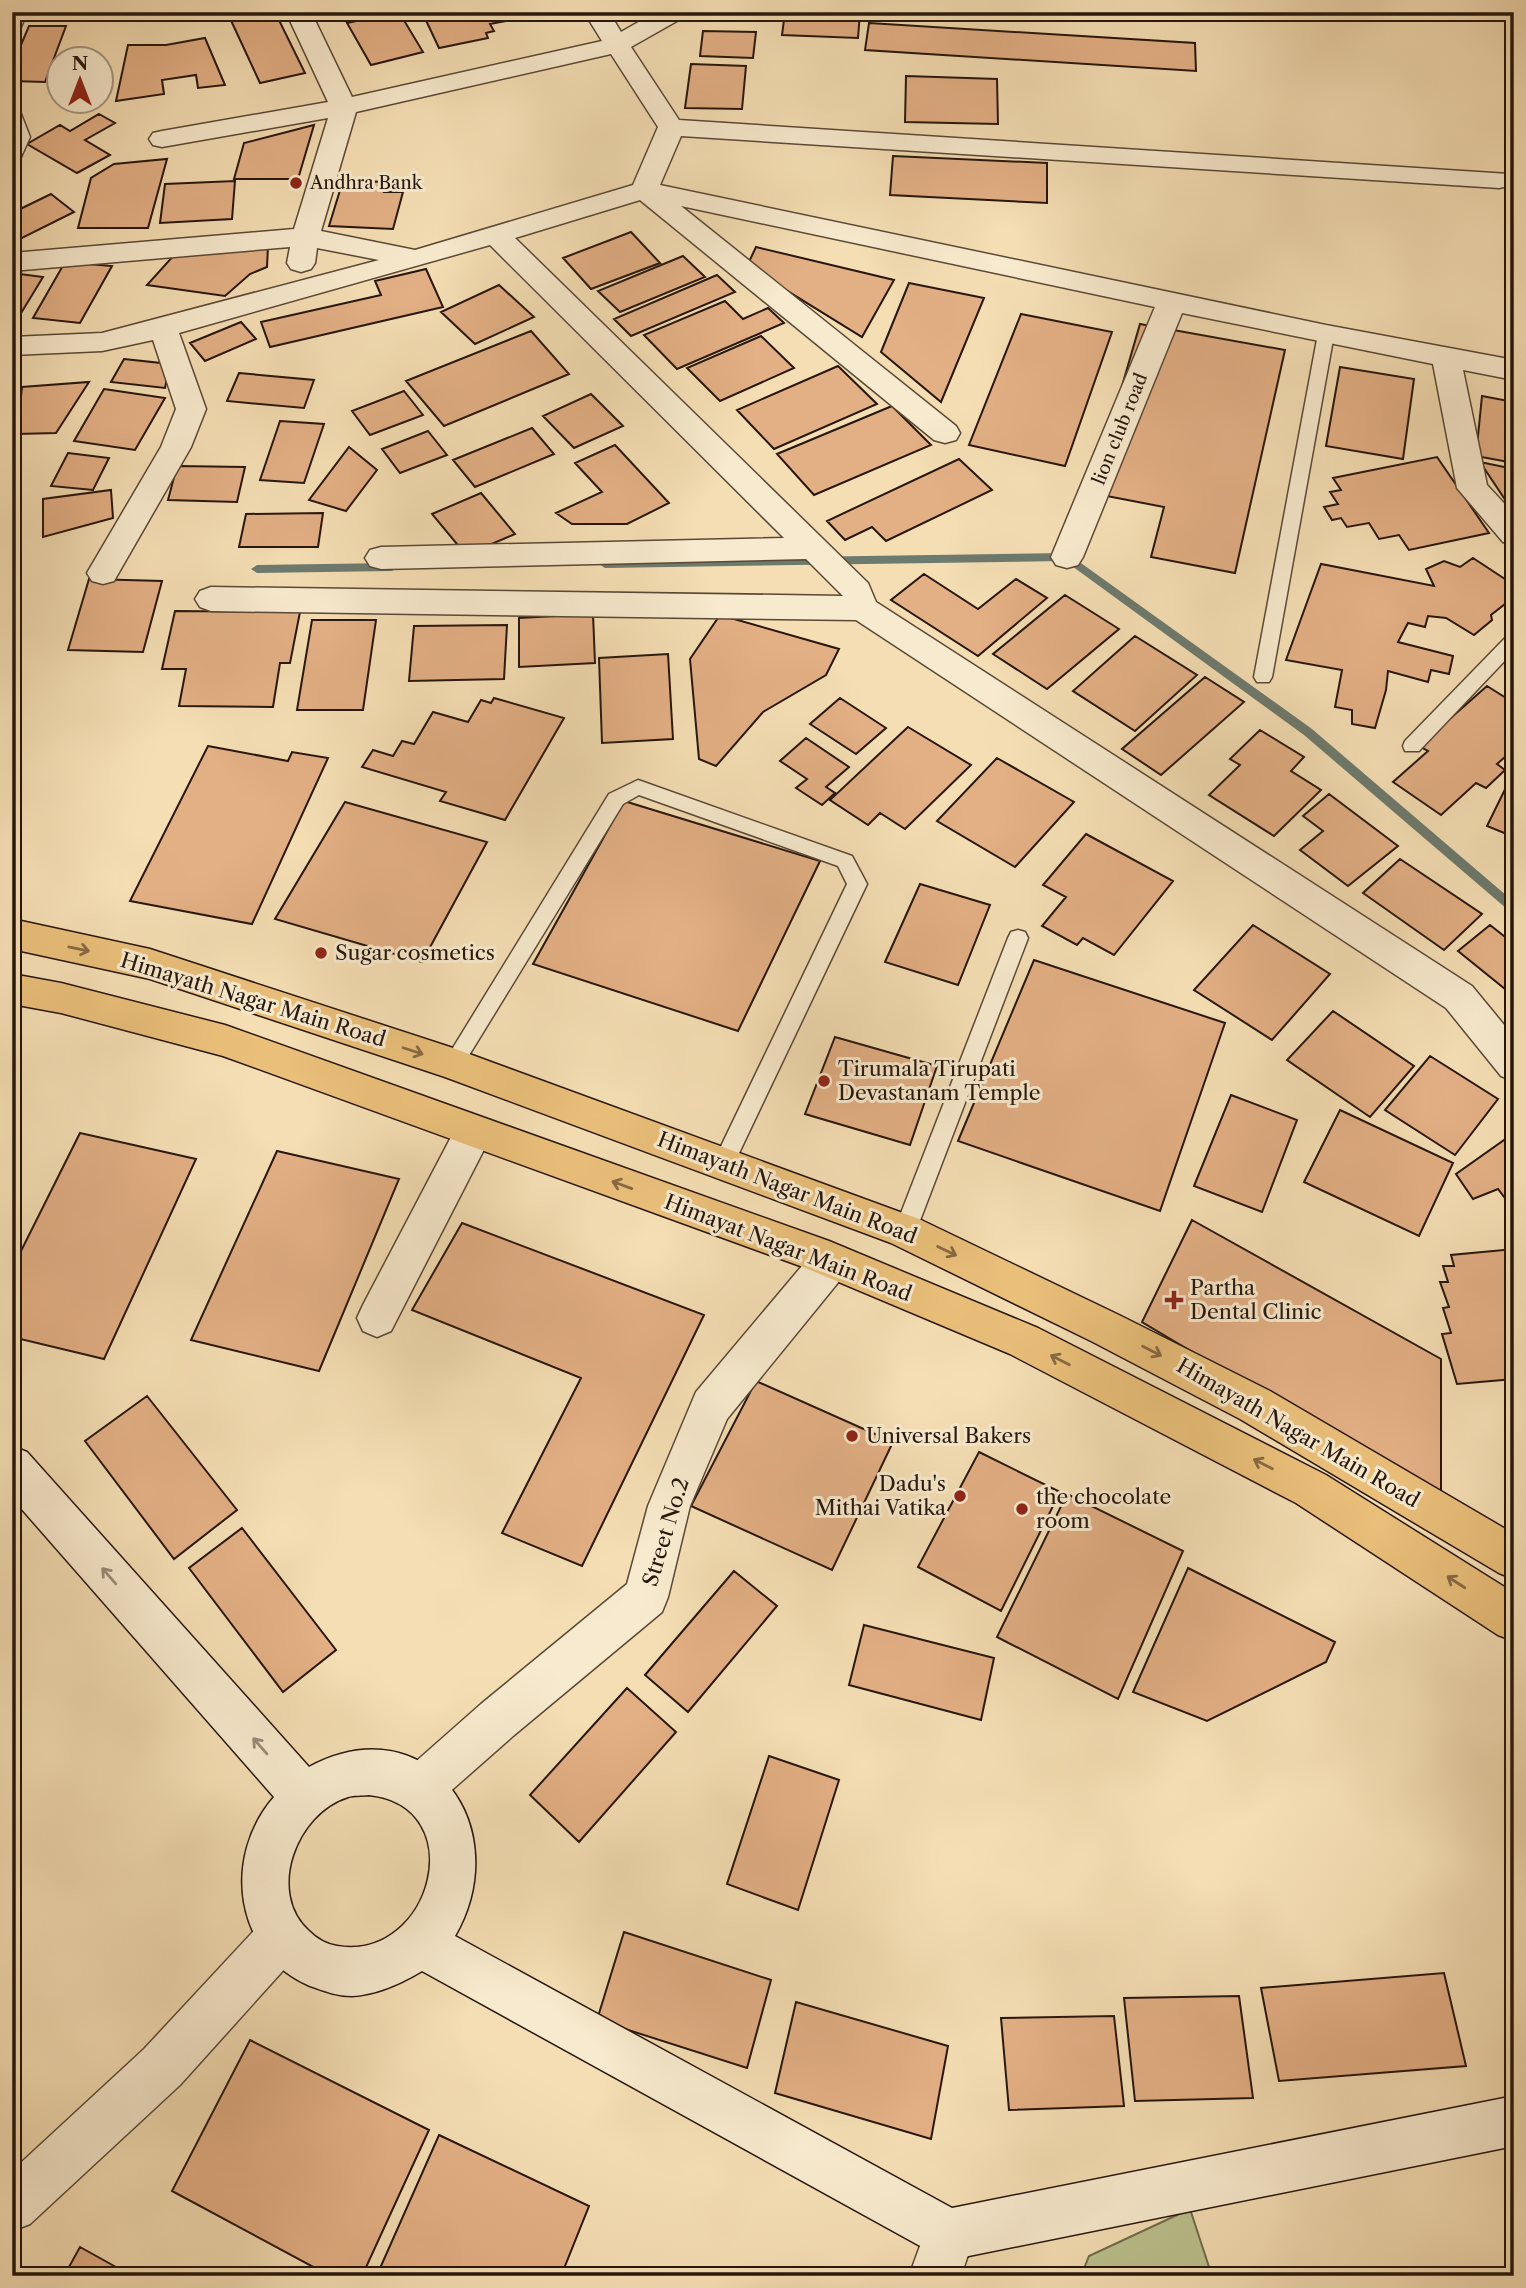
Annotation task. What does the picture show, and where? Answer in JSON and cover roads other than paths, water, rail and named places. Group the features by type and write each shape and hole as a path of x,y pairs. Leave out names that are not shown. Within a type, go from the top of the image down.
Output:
{"main road":[{"name":"Himayath Nagar Main Road","path":"12,934 150,964 453,1064 905,1231 1107,1329 1255,1405 1514,1558"},
{"name":"Himayat Nagar Main Road","path":"12,989 61,998 225,1041 831,1261 1024,1341 1311,1489 1514,1619"}],"street":[{"path":"12,22 15,12"},
{"path":"296,293 305,237 344,107 298,12"},
{"path":"596,12 671,127"},
{"path":"162,139 344,107 616,45 675,12"},
{"path":"671,127 1499,180"},
{"path":"644,190 671,127"},
{"path":"644,190 945,433"},
{"path":"12,346 102,342 163,328 418,258 644,190 1326,334 1514,370"},
{"path":"496,235 860,599 1458,997 1514,1065"},
{"path":"12,262 305,237 418,258"},
{"name":"lion club road","path":"1067,557 1172,301"},
{"path":"103,573 176,447 191,410 163,328"},
{"path":"1447,357 1472,488 1514,534"},
{"path":"381,558 811,548"},
{"path":"211,599 860,599"},
{"path":"377,1318 474,1132"},
{"name":"Street No.2","path":"420,1788 497,1720 646,1597 669,1506 712,1405 831,1261"},
{"path":"12,1466 305,1797"},
{"path":"369,1772 396,1776 420,1788 438,1808 450,1833 454,1867 447,1902 429,1933 401,1957 368,1971 335,1972 304,1960 281,1937 266,1907 263,1872 272,1839 291,1809 305,1797 314,1789 340,1776 369,1772"},
{"path":"12,2206 162,2067 281,1937"},
{"path":"418,1942 942,2255 1514,2121"}],"lane":[{"path":"1263,677 1326,334"},
{"path":"1412,746 1514,640"},
{"path":"453,1064 616,799 638,787 845,861 857,884 724,1163"},
{"path":"905,1231 1018,938"}],"waterway":[{"path":"605,564 1067,557 1308,732 1514,910"},
{"path":"257,569 392,567"}],"place":[{"name":"Andhra Bank","path":"296,183"},
{"name":"Sugar cosmetics","path":"321,953"},
{"name":"Tirumala Tirupati Devastanam Temple","path":"824,1081"},
{"name":"Partha Dental Clinic","path":"1174,1300"},
{"name":"Universal Bakers","path":"852,1436"},
{"name":"Dadu's Mithai Vatika","path":"960,1496"},
{"name":"the chocolate room","path":"1022,1509"}]}
